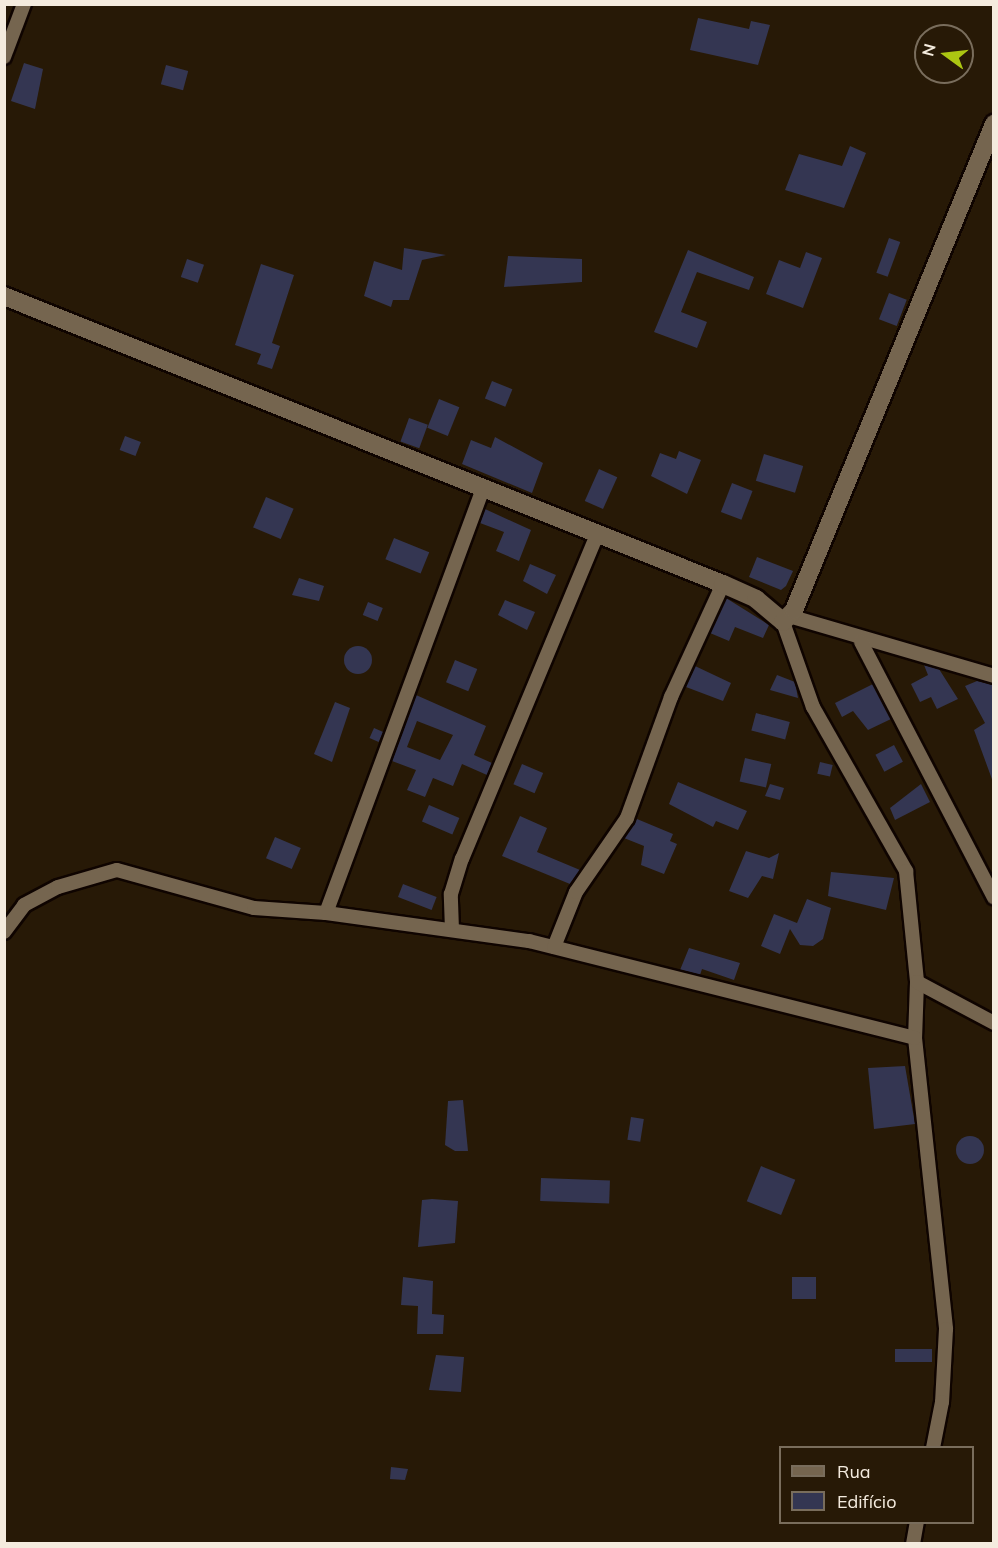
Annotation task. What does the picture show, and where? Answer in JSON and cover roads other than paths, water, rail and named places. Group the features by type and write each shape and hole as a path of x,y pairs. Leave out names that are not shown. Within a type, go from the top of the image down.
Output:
{"street":[{"path":"4,57 24,4"},
{"path":"933,1446 942,1402 946,1329 915,1038 917,982 906,871 813,707 786,619 993,124"},
{"path":"4,296 723,584 756,599 786,619 861,642 993,676"},
{"path":"326,913 483,488"},
{"path":"452,930 451,894 462,859 597,534"},
{"path":"554,947 576,892 627,818 671,697 723,584"},
{"path":"861,642 993,898"},
{"path":"4,932 33,900 78,879 117,870 254,908 326,913 554,947 915,1038"},
{"path":"917,982 993,1023"},
{"path":"913,1544 917,1524"}]}
